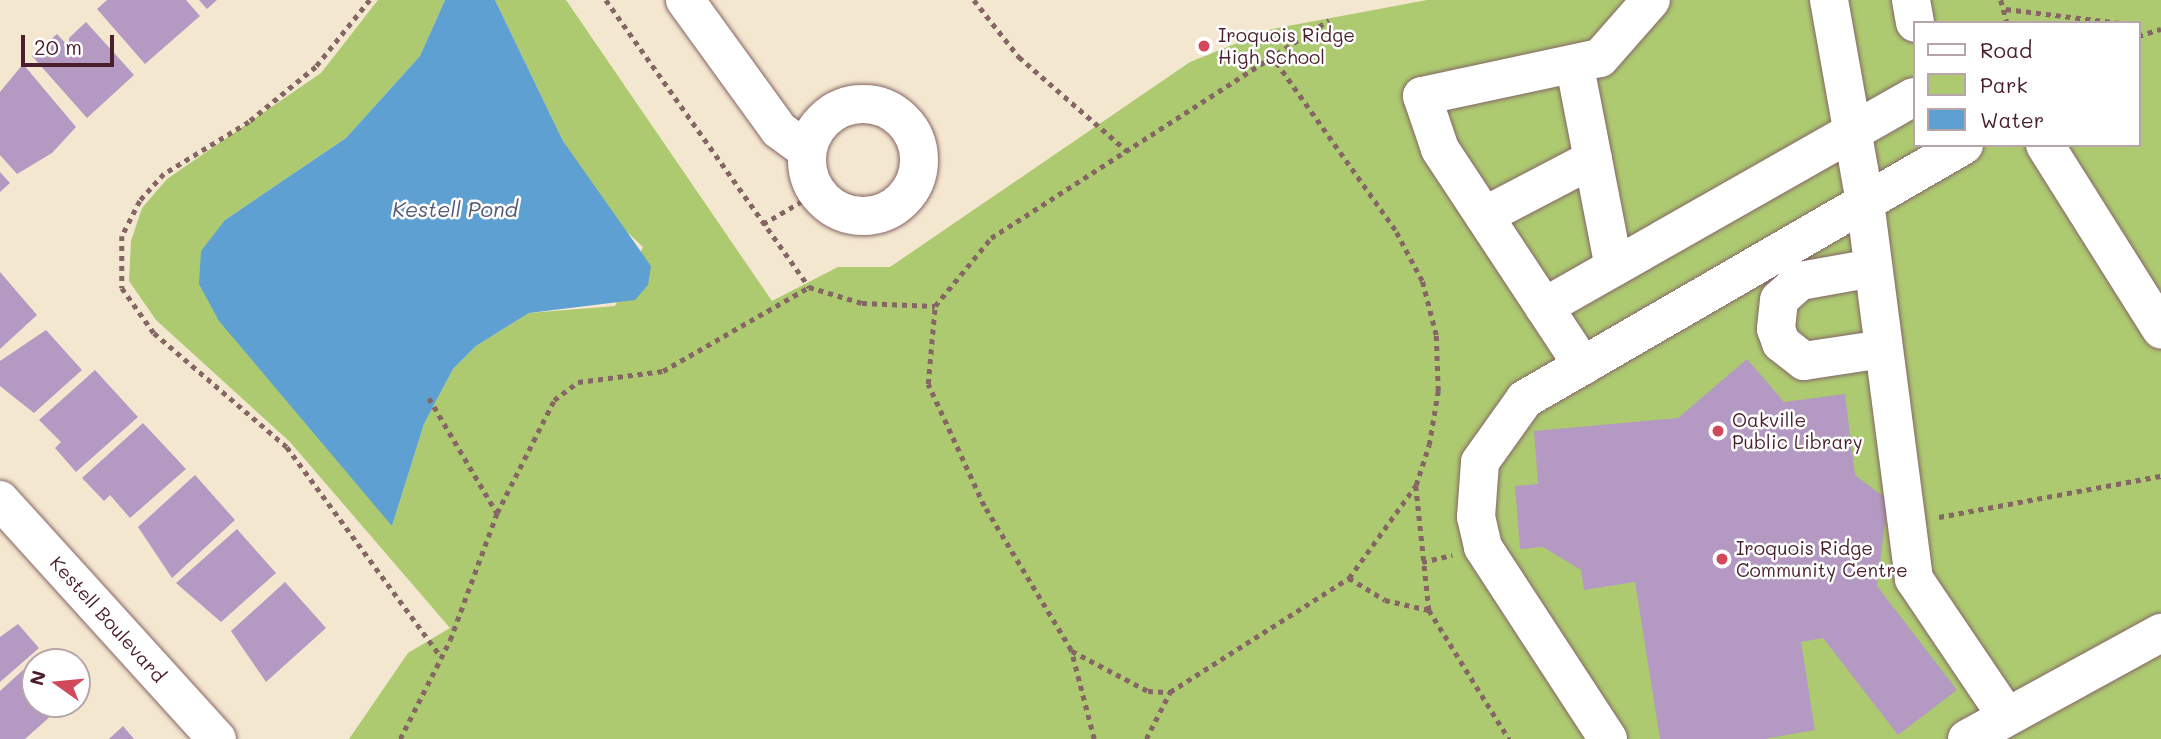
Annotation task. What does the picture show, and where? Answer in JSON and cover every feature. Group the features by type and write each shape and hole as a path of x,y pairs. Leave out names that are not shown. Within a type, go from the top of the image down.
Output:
{"street":[{"path":"685,0 779,130 807,150"},
{"path":"1583,366 1440,149 1422,96 1575,67 1600,58 1651,0"},
{"path":"1829,0 1865,202 1914,579 2007,717"},
{"path":"1911,0 1915,21"},
{"path":"1575,67 1614,267"},
{"path":"1544,307 1912,98"},
{"path":"862,103 899,115 919,148 914,186 886,213 848,215 816,193 807,150 826,117 862,103"},
{"path":"1608,739 1497,576 1476,517 1480,462 1525,399 1961,147"},
{"path":"2046,147 2161,329"},
{"path":"1484,216 1593,159"},
{"path":"1873,268 1800,281 1779,300 1776,329 1791,354 1804,361 1884,349"},
{"name":"Kestell Boulevard","path":"0,500 217,739"},
{"path":"1966,739 2161,633"}],"path":[{"path":"370,0 316,66 249,122 164,174 140,201 122,236 122,288 154,333 287,447 441,657"},
{"path":"606,0 808,288 862,303 934,306"},
{"path":"974,0 1019,57 1127,151"},
{"path":"2001,0 2006,9 2007,21"},
{"path":"2006,9 2104,21"},
{"path":"1094,739 1071,650 984,506 928,384 934,306 991,238 1329,20"},
{"path":"2140,35 2161,29"},
{"path":"1272,57 1395,230 1422,281 1436,335 1438,391 1416,485 1429,610 1509,739"},
{"path":"763,225 816,193"},
{"path":"400,739 441,657 497,513 554,400 570,388 663,371 808,288"},
{"path":"429,398 497,513"},
{"path":"1907,523 2161,476"},
{"path":"1146,739 1170,692 1349,578 1416,485"},
{"path":"1349,578 1385,600 1429,610"},
{"path":"1071,650 1147,691 1170,692"}],"green space":[{"path":"378,0 445,0 420,56 346,138 225,220 392,526 424,424 453,369 476,346 529,313 615,306 643,247 613,219 563,141 495,0 566,0 772,301 838,267 890,267 1190,62 1272,29 1427,0 2161,0 2161,739 349,739 408,653 450,628 290,442 156,320 129,281 131,241 142,208 167,179 321,73"}],"water":[{"name":"Kestell Pond","path":"445,0 495,0 563,141 651,266 648,285 635,300 529,313 476,346 453,369 424,424 392,526 219,321 199,284 201,251 225,220 346,138 420,56"}],"building":[{"path":"107,0 186,0 200,16 145,64 97,9"},
{"path":"199,0 217,0 207,9"},
{"path":"86,22 134,75 87,118 32,56 57,34 69,47 69,38"},
{"path":"23,64 76,127 52,153 17,174 0,155 0,92"},
{"path":"0,172 10,183 0,192"},
{"path":"0,272 37,315 0,349"},
{"path":"46,330 82,370 34,413 0,386 0,361"},
{"name":"Iroquois Ridge Community Centre","path":"1747,359 1784,402 1845,394 1855,475 1888,500 1877,586 1957,690 1898,735 1823,638 1801,642 1815,730 1764,739 1660,739 1635,582 1584,590 1581,570 1543,547 1520,549 1515,486 1538,484 1534,431 1678,418"},
{"path":"95,370 138,417 76,472 55,448 61,442 39,420"},
{"path":"143,423 186,469 130,518 110,495 104,501 82,478"},
{"path":"195,475 235,520 172,578 138,527"},
{"path":"237,529 276,573 221,622 176,583"},
{"path":"285,582 326,628 266,682 231,631"},
{"path":"18,624 39,648 21,648 21,664 0,682 0,637"},
{"path":"21,672 21,718 49,718 25,739 0,739 0,691"},
{"path":"123,726 134,739 109,739"}],"place":[{"name":"Iroquois Ridge High School","path":"1204,46"},
{"name":"Oakville Public Library","path":"1718,431"},
{"name":"Iroquois Ridge Community Centre","path":"1722,559"}]}
